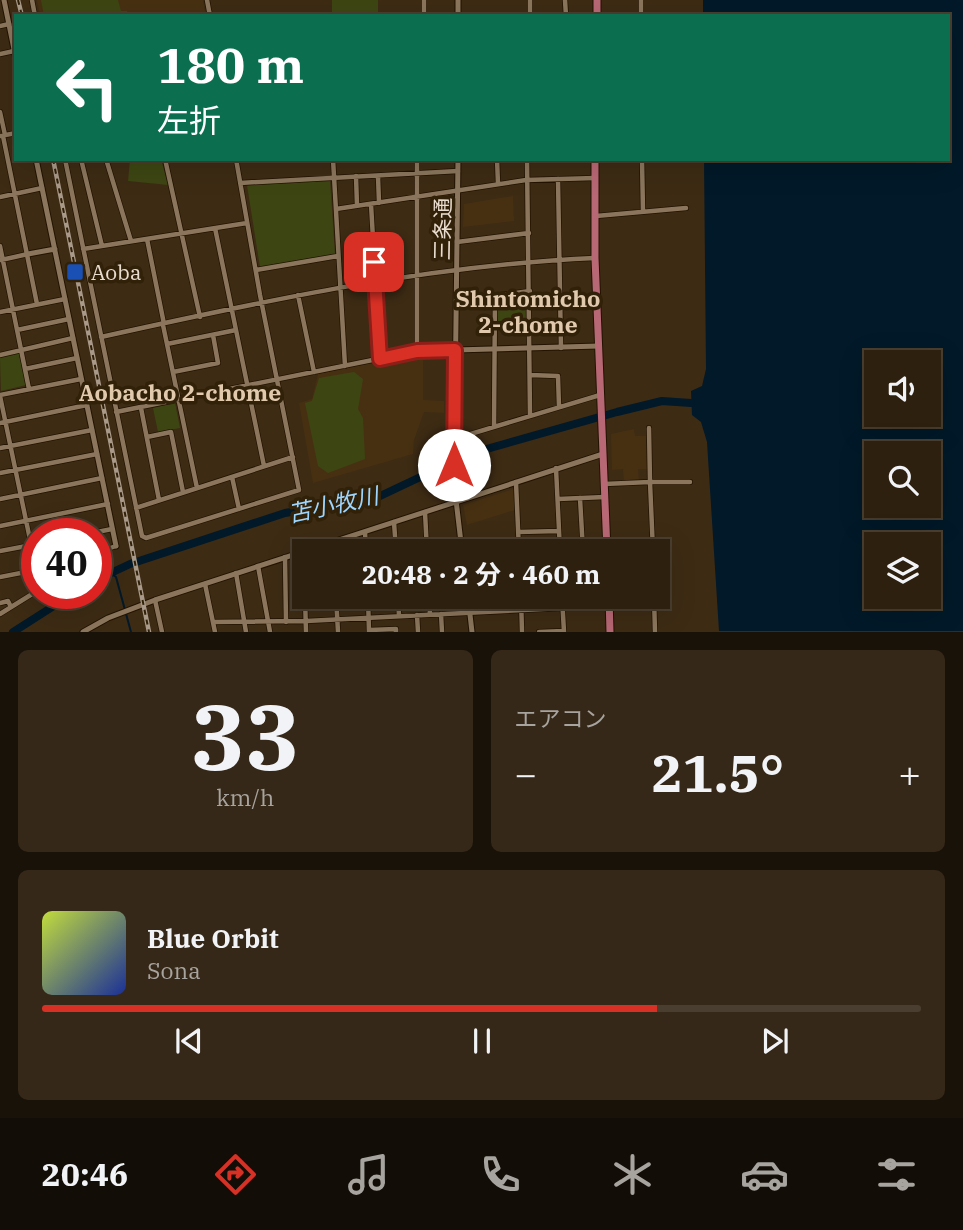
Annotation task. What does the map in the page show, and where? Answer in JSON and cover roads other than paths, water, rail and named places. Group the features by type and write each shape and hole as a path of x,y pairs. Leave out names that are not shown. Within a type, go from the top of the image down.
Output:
{"highway":[{"path":"595,161 595,258 607,539"},
{"path":"609,609 610,632"}],"street":[{"path":"0,54 14,51 4,0"},
{"path":"0,26 9,24"},
{"path":"0,112 37,304"},
{"path":"36,161 113,529 116,546 112,547"},
{"path":"65,161 136,508 142,536 146,538 299,489 261,303 236,161"},
{"path":"81,161 102,246"},
{"path":"107,161 131,241"},
{"path":"165,161 200,317"},
{"path":"333,161 345,366"},
{"path":"417,161 417,351"},
{"name":"三条通","path":"458,161 454,483 461,539"},
{"path":"497,161 498,184"},
{"path":"527,161 530,415"},
{"path":"642,161 643,212"},
{"path":"240,183 458,171"},
{"path":"378,175 379,203"},
{"path":"356,176 357,206"},
{"path":"336,209 526,180 595,178"},
{"path":"558,179 561,348"},
{"path":"0,197 42,188"},
{"path":"371,204 380,359"},
{"path":"595,216 686,208"},
{"path":"83,249 247,223"},
{"path":"215,228 264,466"},
{"path":"457,242 529,233"},
{"path":"147,239 197,488"},
{"path":"0,246 29,389"},
{"path":"1,260 55,249"},
{"path":"256,270 338,256"},
{"path":"101,337 376,281 530,261 595,258"},
{"path":"456,301 530,291"},
{"path":"298,295 313,372"},
{"path":"494,427 495,295"},
{"path":"0,312 65,299"},
{"path":"17,330 69,319"},
{"path":"167,344 236,330"},
{"path":"173,372 218,363 213,335"},
{"path":"0,355 73,338"},
{"path":"116,412 417,351 599,346"},
{"path":"25,369 77,358"},
{"path":"530,375 558,376 559,407"},
{"path":"26,518 11,446 3,422 0,395 81,379"},
{"path":"454,439 530,415 601,398"},
{"path":"3,422 87,405"},
{"path":"141,408 159,500"},
{"path":"649,428 652,539"},
{"path":"0,448 92,430"},
{"path":"147,437 171,432 183,492"},
{"path":"0,473 97,454"},
{"path":"339,539 603,454"},
{"path":"136,508 293,457"},
{"path":"556,468 559,539"},
{"path":"232,477 239,509"},
{"path":"0,499 102,478"},
{"path":"516,482 518,539"},
{"path":"604,484 690,482"},
{"path":"558,499 605,497"},
{"path":"580,498 582,539"},
{"path":"36,518 108,504"},
{"path":"425,512 426,539"},
{"path":"0,526 21,521"},
{"path":"394,522 395,539"},
{"path":"365,531 365,539"},
{"path":"518,532 559,531"},
{"path":"0,551 21,547"},
{"path":"83,632 132,608 292,555"},
{"path":"285,557 286,622"},
{"path":"258,566 270,632"},
{"path":"0,577 21,573"},
{"path":"236,573 246,632"},
{"path":"205,583 215,632"},
{"path":"155,600 162,632"},
{"path":"0,603 8,601 11,607"},
{"path":"0,614 21,601"},
{"path":"305,609 306,632"},
{"path":"337,609 338,632"},
{"path":"369,609 369,631 396,629 396,632"},
{"path":"399,609 399,616"},
{"path":"430,609 430,614"},
{"path":"469,609 472,632"},
{"path":"213,622 286,622 544,609"},
{"path":"539,632 564,631 563,609"},
{"path":"654,609 655,632"},
{"path":"521,610 522,632"},
{"path":"441,614 442,632"},
{"path":"417,615 418,632"}],"water":[{"path":"703,0 963,0 963,631 719,631 707,442 701,422 692,415 691,391 702,386 706,369 704,161 950,161 950,14 703,14"}],"waterway":[{"name":"苫小牧川","path":"112,572 130,564 285,513 378,497 469,454 662,401 691,403"},
{"path":"112,574 116,577 131,632"},
{"name":"苫小牧川","path":"13,632 49,609"}],"railway":[{"path":"18,0 22,14"},
{"path":"53,161 149,632"}],"place":[{"name":"Aoba","path":"75,272"}],"district":[{"name":"Shintomicho 2-chome","path":"528,311"},
{"name":"Aobacho 2-chome","path":"180,392"}]}
